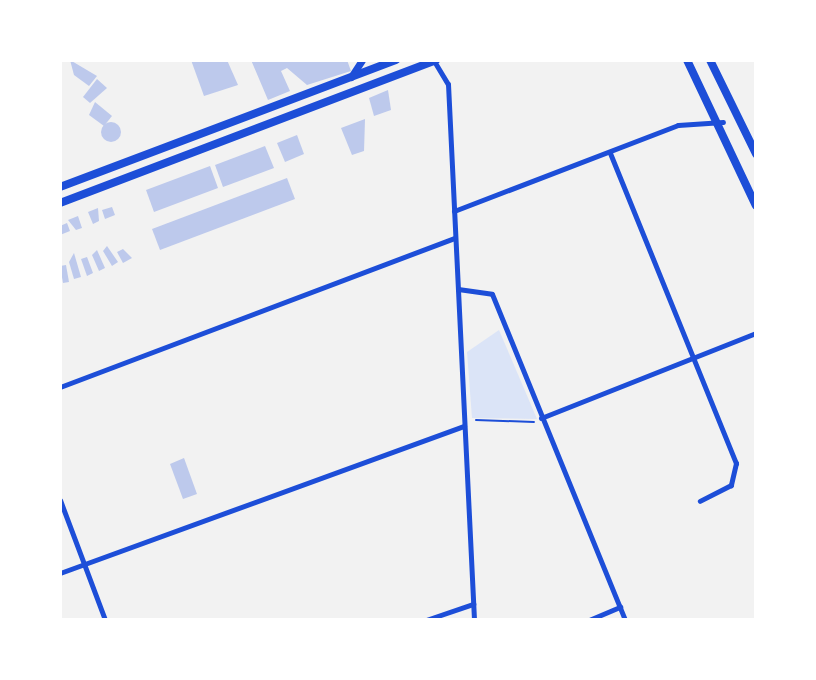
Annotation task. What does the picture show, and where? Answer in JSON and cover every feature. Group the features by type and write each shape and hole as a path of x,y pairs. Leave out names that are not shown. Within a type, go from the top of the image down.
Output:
{"highway":[{"path":"60,187 351,77 377,64 396,60"},
{"path":"60,203 435,60"},
{"path":"687,60 723,122 756,206"},
{"path":"710,60 756,154"},
{"path":"361,89 377,64"}],"main road":[{"path":"351,77 362,60"}],"street":[{"path":"435,60 447,76 474,620"},
{"path":"454,211 678,125 723,122"},
{"path":"610,153 738,478 700,501"},
{"path":"60,387 455,238"},
{"path":"458,289 492,294 539,420 625,620"},
{"path":"539,420 756,333"},
{"path":"60,573 464,426"},
{"path":"60,500 105,620"},
{"path":"426,620 473,604"},
{"path":"589,620 620,607"}],"path":[{"path":"476,420 539,420"}],"shaded area":[{"path":"499,330 537,419 472,418 467,352"}],"building":[{"path":"70,60 97,76 89,86 74,75"},
{"path":"191,60 227,60 238,85 204,96"},
{"path":"251,60 347,60 351,71 307,85 287,68 281,71 290,91 268,100"},
{"path":"97,79 107,88 90,103 83,97"},
{"path":"388,90 391,110 374,116 369,98"},
{"path":"95,102 112,116 104,126 89,115"},
{"path":"365,119 364,151 352,155 341,128"},
{"path":"111,122 118,125 121,132 118,139 111,142 104,139 101,132 104,125"},
{"path":"297,135 304,154 285,162 277,143"},
{"path":"265,146 274,168 223,187 215,165"},
{"path":"210,166 218,188 154,212 146,190"},
{"path":"287,178 295,199 160,250 152,229"},
{"path":"112,207 115,215 105,219 102,210"},
{"path":"98,208 99,221 93,224 88,212"},
{"path":"78,216 82,228 76,230 68,220"},
{"path":"67,223 70,231 60,235 60,226"},
{"path":"107,246 118,262 112,266 103,251"},
{"path":"123,249 132,258 123,263 117,252"},
{"path":"97,250 105,268 99,271 92,255"},
{"path":"74,253 81,277 74,279 69,262"},
{"path":"87,257 93,273 87,276 81,259"},
{"path":"66,265 69,282 63,283 60,266"},
{"path":"184,458 197,494 183,499 170,464"}]}
